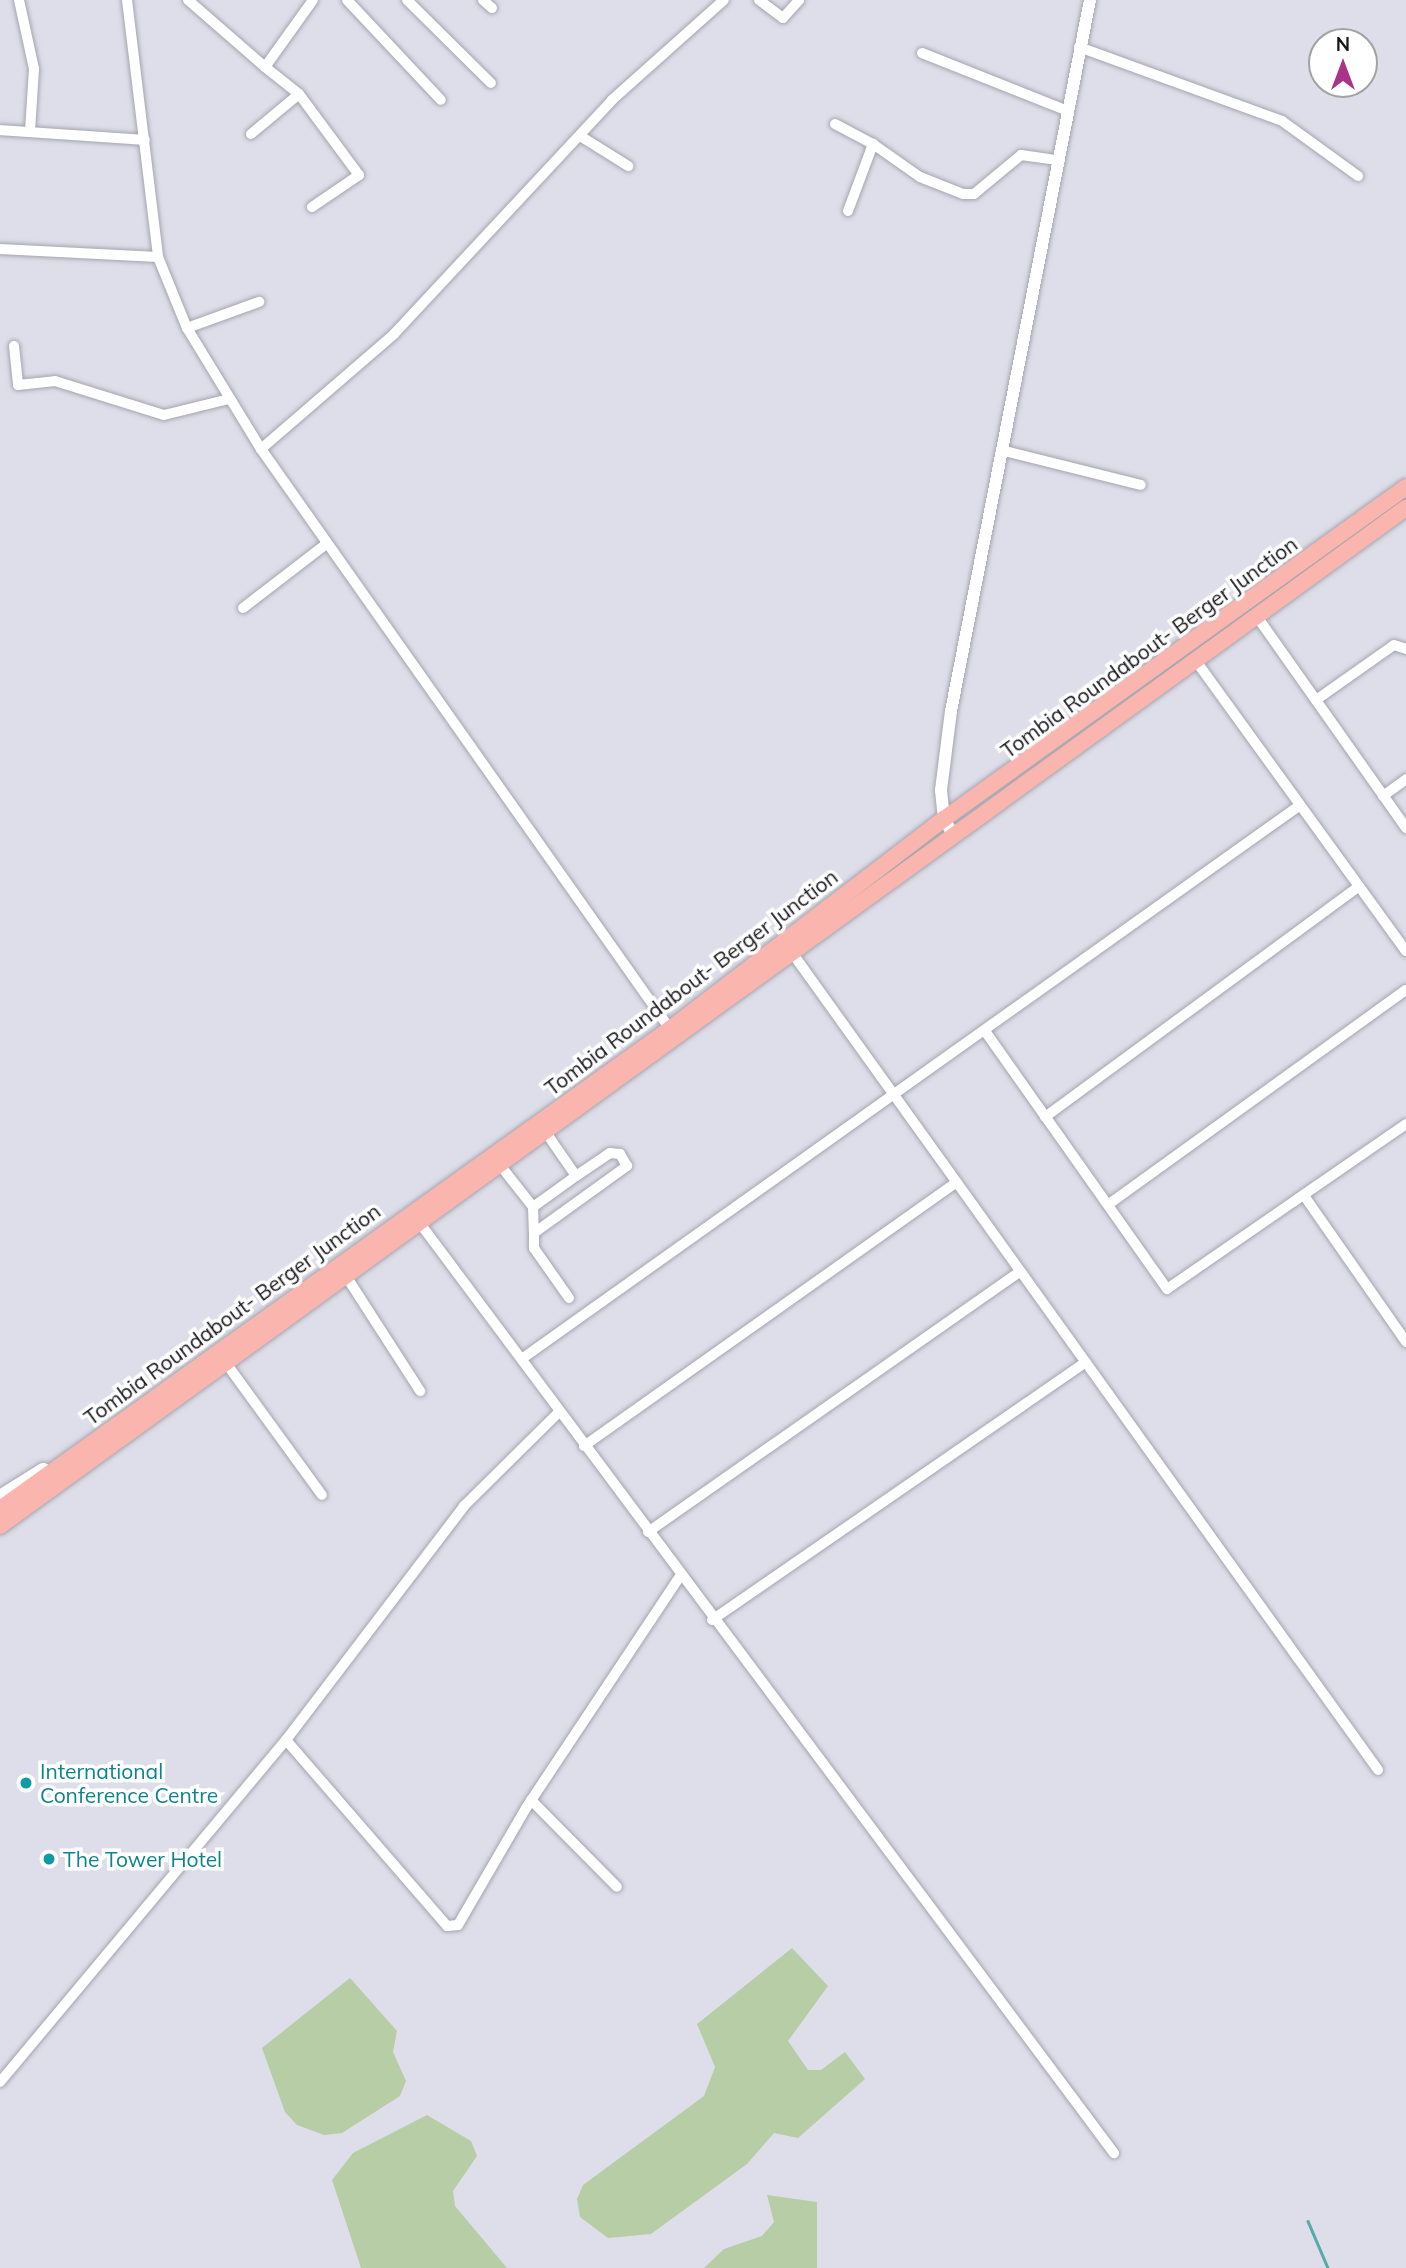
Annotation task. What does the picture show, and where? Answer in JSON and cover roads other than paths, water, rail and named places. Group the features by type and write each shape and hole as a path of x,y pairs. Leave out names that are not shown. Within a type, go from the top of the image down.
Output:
{"main road":[{"name":"Tombia Roundabout- Berger Junction","path":"0,1509 411,1209 670,1029 944,819 1406,487"},
{"name":"Tombia Roundabout- Berger Junction","path":"0,1526 545,1130 1258,618 1406,508"},
{"path":"0,1497 70,1458"},
{"path":"0,1536 23,1509"}],"street":[{"path":"19,0 34,69 30,131"},
{"path":"127,0 158,257 187,328 261,449 326,544 670,1029"},
{"path":"188,0 299,94 359,175 312,207"},
{"path":"265,67 313,0"},
{"path":"347,0 441,100"},
{"path":"407,0 491,83"},
{"path":"483,0 492,8"},
{"path":"261,449 394,334 580,136 724,0"},
{"path":"759,0 783,18 799,0"},
{"path":"954,836 944,819 941,790 951,712 1065,110 1090,0"},
{"path":"1079,47 1282,121 1358,176"},
{"path":"922,54 1065,110"},
{"path":"251,134 299,94"},
{"path":"835,124 873,144 920,177 963,194 974,194 1021,155 1056,160"},
{"path":"0,130 145,140"},
{"path":"580,136 628,166"},
{"path":"848,211 873,144"},
{"path":"0,249 158,257"},
{"path":"187,328 259,303"},
{"path":"14,346 18,385 55,381 164,415 229,399"},
{"path":"1001,450 1141,485"},
{"path":"243,608 326,544"},
{"path":"1258,618 1406,828"},
{"path":"1316,700 1394,645 1406,647"},
{"path":"1196,661 1406,951"},
{"path":"1383,796 1406,779"},
{"path":"523,1358 1299,806"},
{"path":"1045,1117 1358,887"},
{"path":"793,954 891,1095 1378,1770"},
{"path":"1109,1204 1406,990"},
{"path":"985,1031 1167,1289 1405,1126"},
{"path":"545,1130 576,1176"},
{"path":"533,1207 610,1153 620,1154 627,1166 534,1233"},
{"path":"500,1165 533,1207 534,1248 569,1298"},
{"path":"584,1446 956,1183"},
{"path":"1305,1197 1406,1342"},
{"path":"411,1209 523,1358 559,1412 712,1620 1114,2153"},
{"path":"648,1532 1020,1272"},
{"path":"346,1276 420,1391"},
{"path":"712,1620 1086,1362"},
{"path":"226,1363 322,1495"},
{"path":"0,2082 286,1740 464,1506 559,1412"},
{"path":"286,1740 447,1926 458,1925 473,1908 531,1800 680,1576"},
{"path":"531,1800 617,1887"}],"waterway":[{"path":"1308,2221 1328,2268"}],"place":[{"name":"International Conference Centre","path":"26,1783"},
{"name":"The Tower Hotel","path":"49,1859"}]}
